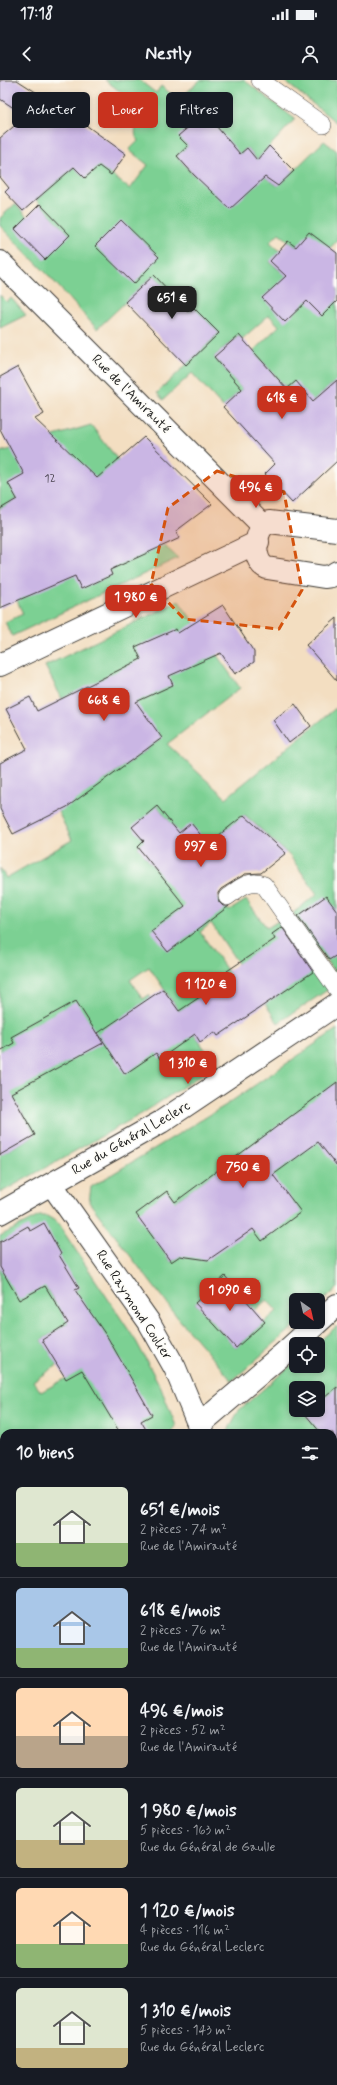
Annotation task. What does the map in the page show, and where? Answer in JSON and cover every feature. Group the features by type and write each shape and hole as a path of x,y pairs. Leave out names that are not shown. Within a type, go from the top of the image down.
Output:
{"street":[{"name":"Rue de l'Amirauté","path":"0,262 260,534"},
{"path":"336,529 273,521 266,523 260,534 258,560 265,567 324,577 331,576 337,572"},
{"path":"0,665 260,534"},
{"name":"Rue du Général Leclerc","path":"0,1213 52,1185 183,1108 337,1004"},
{"name":"Rue Raymond Coulier","path":"52,1185 149,1322 175,1368 201,1429"},
{"path":"201,1429 337,1305"}],"lane":[{"path":"260,80 323,126"},
{"path":"227,897 251,883 258,882 264,885 337,989"}],"highlighted area":[{"path":"217,471 284,492 302,590 279,629 184,619 151,584 168,508"}],"green space":[{"path":"105,80 139,80 155,92 121,92"},
{"path":"200,80 244,80 295,119 257,160 247,148 240,154 179,136 188,146 177,156 193,175 205,166 265,177 278,186 324,141 337,151 337,241 330,248 296,247 279,233 270,242 280,251 270,262 284,274 337,288 337,380 308,406 287,389 253,351 279,326 269,315 242,339 238,335 214,357 242,389 223,407 192,373 163,400 157,393 219,333 194,308 189,312 154,275 97,329 50,277 0,226 0,218 15,204 27,217 70,235 36,200 74,167 85,178 97,167 72,145 130,189 148,165 129,150 138,141 135,133 136,129 158,128 158,92 157,92 161,86 169,92 166,92 166,128 233,128 233,92 187,92"},
{"path":"283,80 337,80 337,123"},
{"path":"0,295 7,302 11,298 26,315 0,328"},
{"path":"91,425 125,469 64,503 17,499 0,509 0,452"},
{"path":"0,527 158,529 167,548 178,558 12,636 5,622 23,614 3,569"},
{"path":"179,601 240,688 167,744 226,798 337,707 337,976 293,913 317,894 290,856 245,815 208,844 191,824 179,833 157,806 144,841 138,847 157,871 173,860 205,880 229,911 246,900 267,928 280,920 329,989 278,1023 211,923 200,932 234,980 179,1011 149,967 130,980 143,999 149,995 161,1013 194,1034 216,1065 143,1113 0,1193 0,1155 35,1135 18,1105 10,1110 0,1051 0,868 6,878 72,840 35,765 62,699 45,666","holes":["155,729 162,738 104,780"]},
{"path":"337,1029 337,1288 325,1299 325,1293 289,1293 289,1329 291,1329 232,1381 178,1318 89,1202 91,1187 226,1105","holes":["260,1140 191,1248 171,1262 137,1214 175,1202","225,1277 255,1310 267,1300 277,1311 236,1348 195,1303"]},
{"path":"39,1216 47,1216 57,1222 136,1341 161,1388 176,1426 174,1429 0,1429 0,1236","holes":["69,1272 79,1288 55,1303 46,1287","88,1310 81,1370 41,1392 33,1381 58,1365 42,1340"]},
{"path":"337,1326 337,1429 229,1429 239,1410 289,1367 289,1373 325,1373 324,1337"}],"building":[{"path":"0,80 17,80 36,92 12,92 12,107 0,99"},
{"path":"12,128 90,128 126,154 111,175 99,166 85,178 74,167 23,211 5,192 9,188 0,177 0,138"},
{"path":"187,128 218,128 240,154 247,148 257,160 269,146 294,171 278,186 265,177 230,209 194,175 177,156 188,146 178,136"},
{"path":"40,204 70,235 45,260 15,229"},
{"path":"121,220 159,257 134,284 95,246"},
{"path":"309,232 337,253 337,301 322,316 307,301 285,322 262,298 286,276 270,261 288,241 296,247"},
{"path":"154,275 189,312 194,308 219,333 186,365 125,302"},
{"path":"239,335 287,389 296,381 313,401 337,380 337,461 292,503 265,474 275,464 223,407 242,389 214,357"},
{"path":"18,367 44,414 35,419 97,478 144,437 212,504 176,531 180,538 110,570 112,575 81,589 75,576 0,608 0,509 17,499 8,483 24,474 0,429 0,377"},
{"path":"223,605 254,652 254,662 235,674 221,653 169,676 173,685 136,702 162,738 67,807 13,834 0,809 0,763 27,749 6,709 30,697 37,711 141,659 135,647 176,629 178,633"},
{"path":"337,618 337,681 306,645"},
{"path":"295,704 311,726 289,743 273,720"},
{"path":"157,806 179,833 191,823 208,844 244,815 286,853 261,873 245,874 221,889 218,893 219,902 223,906 229,906 168,952 151,931 185,906 138,847 144,841 132,827"},
{"path":"326,896 337,911 337,955 329,960 298,916"},
{"path":"282,927 313,972 218,1036 215,1032 200,1042 195,1034 160,1059 156,1053 125,1074 98,1033 163,989 179,1011 231,976 227,971 275,939 272,934"},
{"path":"76,1001 103,1043 11,1093 35,1135 0,1155 0,1051 14,1043 11,1037"},
{"path":"337,1082 337,1166 318,1142 273,1175 301,1212 262,1241 253,1229 208,1260 180,1256 171,1262 136,1214 167,1191 175,1202"},
{"path":"44,1223 61,1254 59,1255 79,1288 75,1290 108,1338 152,1415 141,1421 146,1429 118,1429 82,1370 66,1379 42,1340 68,1323 45,1286 19,1300 0,1267 0,1242 28,1226 30,1231"},
{"path":"225,1276 265,1322 236,1348 195,1303"},
{"path":"337,1387 337,1429 318,1429 308,1417 325,1417 325,1397"}]}
